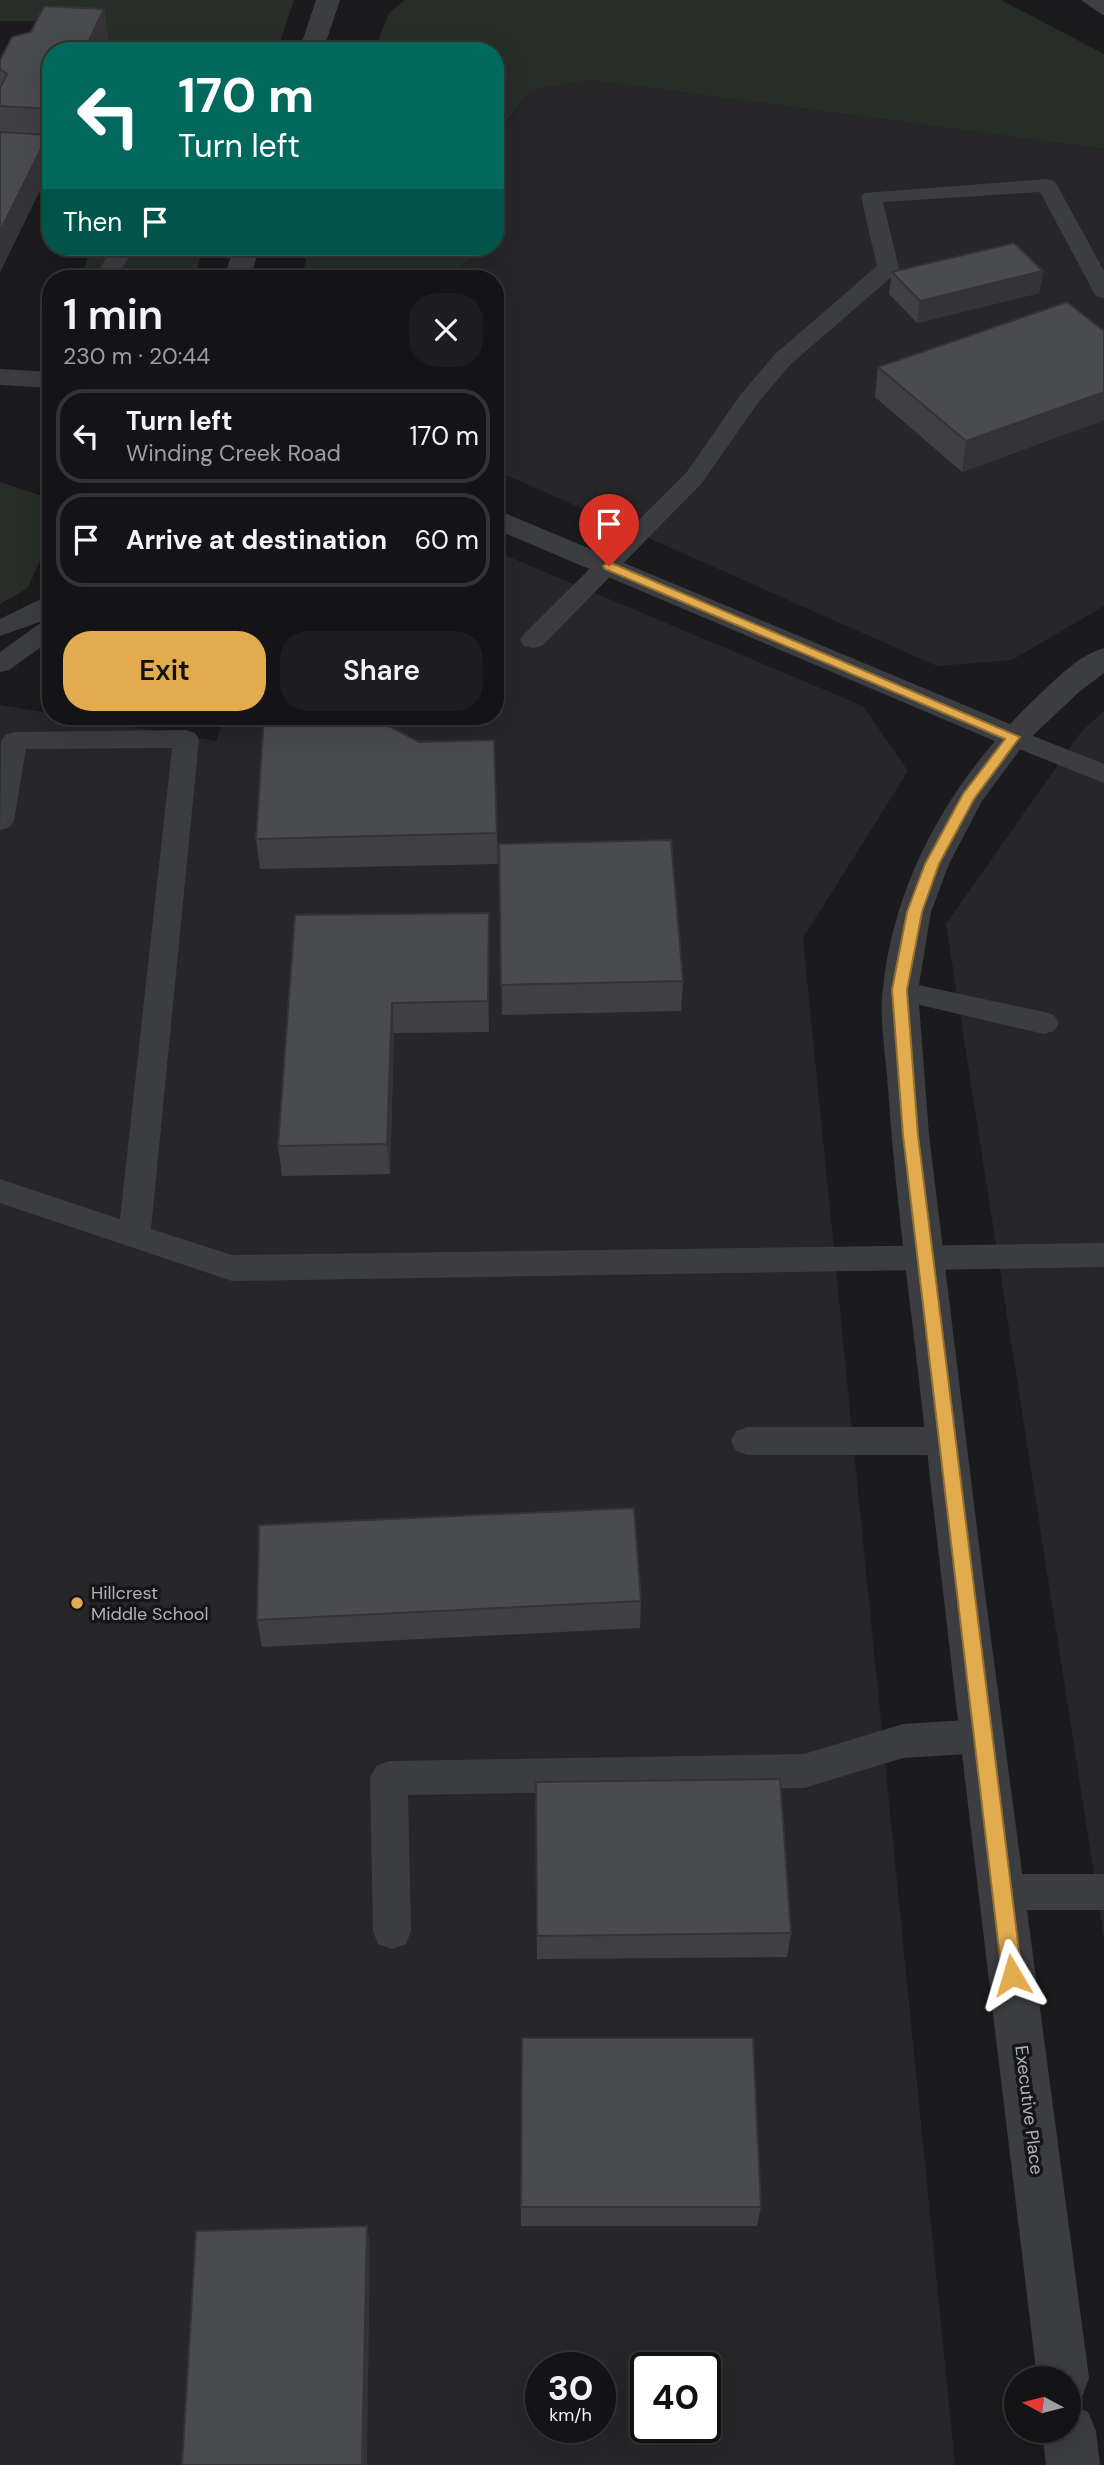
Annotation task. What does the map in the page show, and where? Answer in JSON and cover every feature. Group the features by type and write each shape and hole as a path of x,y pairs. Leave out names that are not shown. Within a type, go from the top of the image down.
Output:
{"street":[{"path":"314,42 328,0"},
{"path":"0,377 42,379"},
{"path":"504,522 1013,737"},
{"name":"Executive Place","path":"1061,2366 1001,1892 925,1256 908,1108 900,990 914,912 932,864 968,797 1013,737 1068,685 1104,658"},
{"path":"1070,2443 1073,2465"}],"lane":[{"path":"533,640 694,478 749,399 782,360 888,268 871,197 1047,185 1104,291"},
{"path":"0,628 33,615 42,608"},
{"path":"0,664 42,634"},
{"path":"1013,737 1104,774"},
{"path":"0,821 14,741 186,738 134,1237"},
{"path":"900,990 1044,1023"},
{"path":"0,1191 232,1268 1104,1255"},
{"path":"748,1441 947,1441"},
{"path":"392,1931 389,1778 804,1771 902,1741 983,1736"},
{"path":"1001,1892 1104,1892"}],"shaded area":[{"path":"0,0 294,0 280,42 74,42 46,21 0,21"},
{"path":"405,0 1001,0 1104,54 1104,149 590,80 531,90 504,124 504,42 378,42 389,13"},
{"path":"590,80 1104,149 1104,606 1012,660 937,666 504,474 504,270 455,270 476,256 504,256 504,125 531,90"},
{"path":"88,256 201,256 197,270 84,270"},
{"path":"307,256 476,256 455,270 304,270"},
{"path":"0,482 42,496 42,555 28,588 0,604"},
{"path":"504,555 863,706 908,771 803,938 955,2465 0,2465 0,705 42,712 42,725 120,725 216,741 222,725 504,725"},
{"path":"1104,711 1104,1938 946,924 1081,732"}],"building":[{"path":"44,6 104,9 88,42 42,42 42,108 0,106 0,88 7,74 0,69 0,60 12,37 31,32"},
{"path":"0,132 42,135 42,147 0,231"},
{"path":"1014,243 1043,271 920,301 892,272"},
{"path":"1067,302 1104,331 1104,392 966,441 878,367"},
{"path":"263,725 387,725 419,742 494,740 497,833 256,839"},
{"path":"671,840 683,981 501,985 499,844"},
{"path":"489,913 488,1001 392,1003 387,1144 278,1146 295,915"},
{"path":"634,1508 641,1601 257,1620 259,1525"},
{"path":"780,1779 791,1933 537,1936 536,1782"},
{"path":"522,2038 753,2038 761,2207 521,2207"},
{"path":"367,2226 362,2465 182,2465 196,2231"}],"place":[{"name":"Hillcrest Middle School","path":"77,1603"}],"route":[{"path":"609,566 1013,737 968,797 932,864 914,912 900,990 910,1135 1012,1975"}]}
